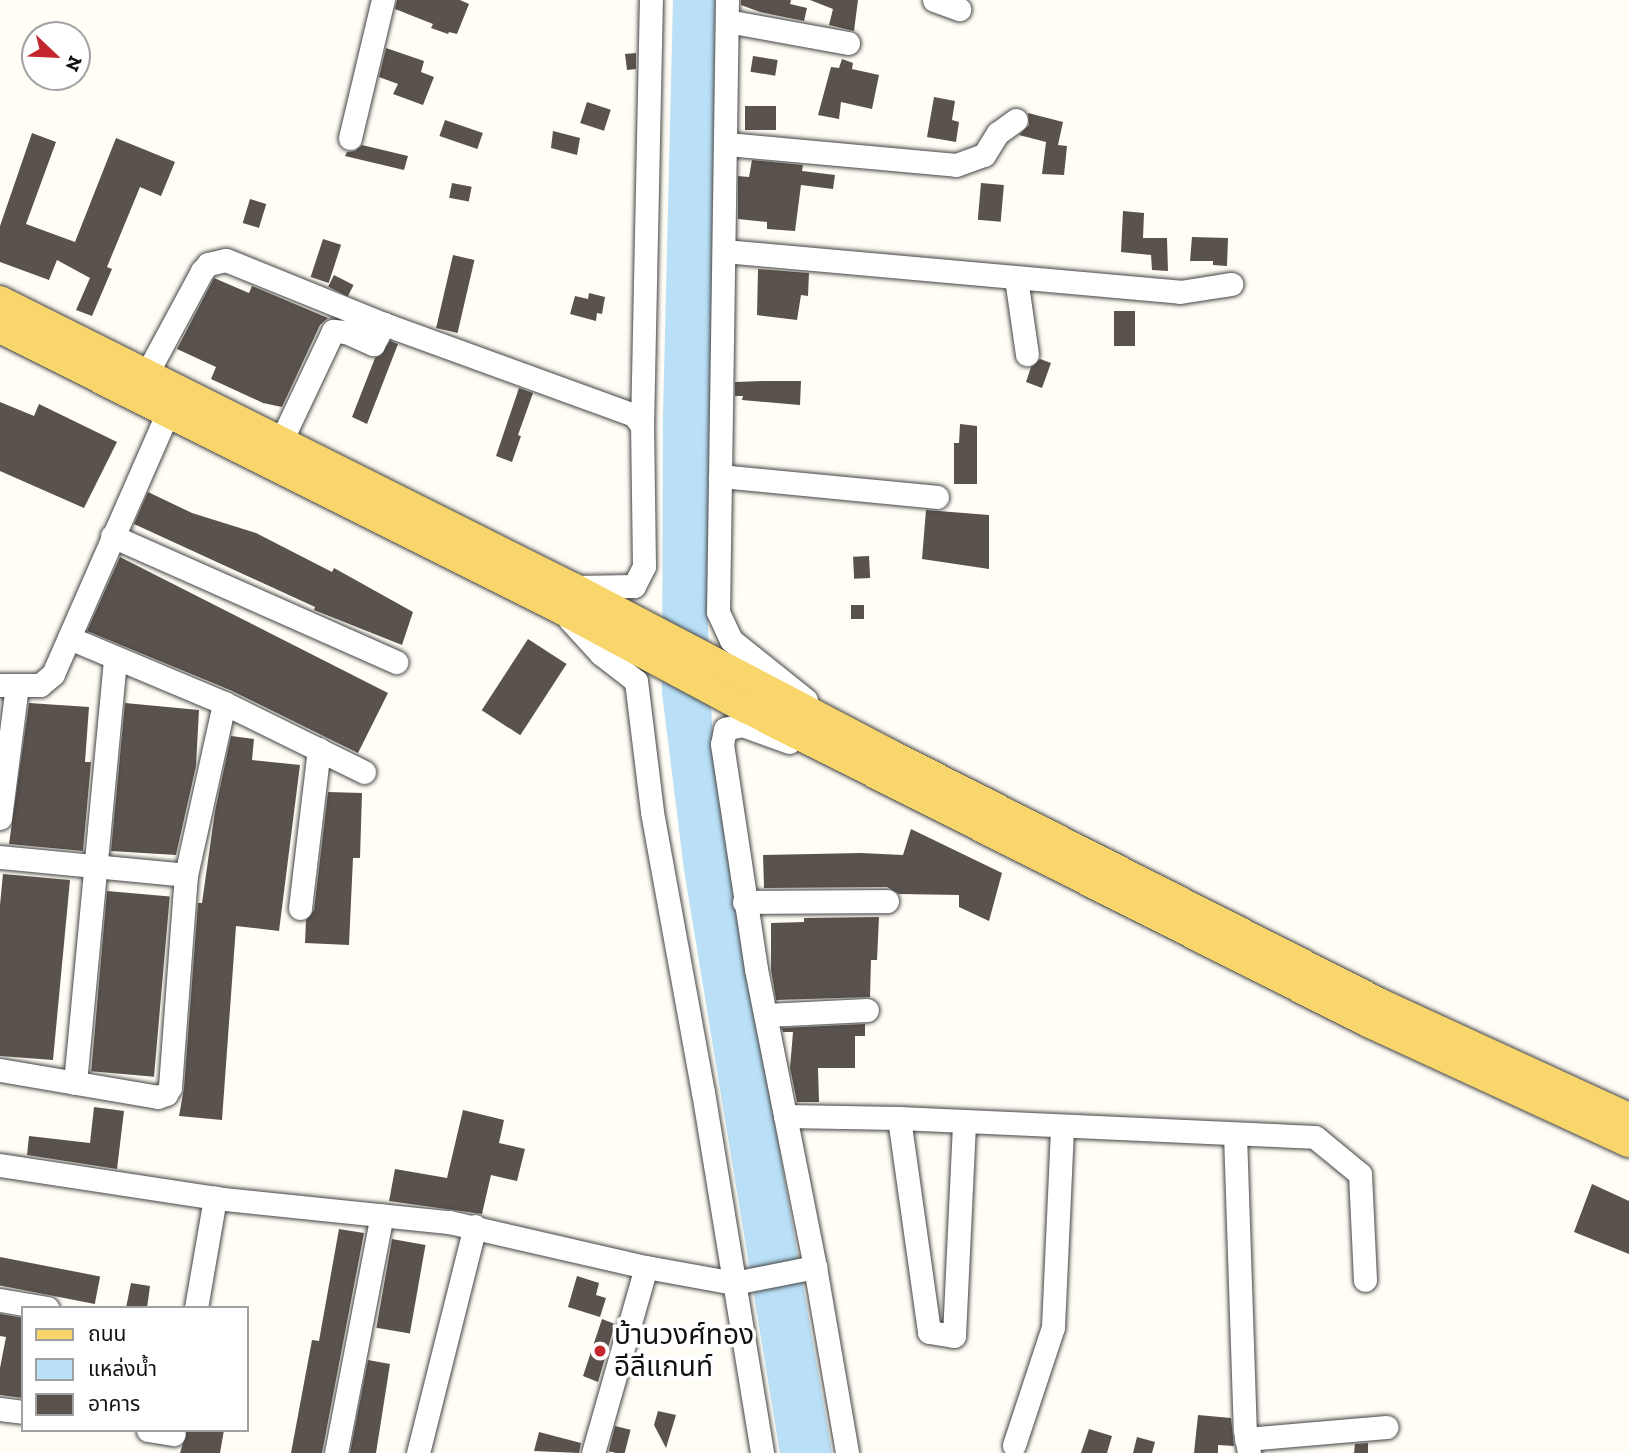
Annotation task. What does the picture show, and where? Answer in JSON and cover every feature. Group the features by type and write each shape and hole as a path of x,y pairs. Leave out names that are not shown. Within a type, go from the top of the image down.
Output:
{"main road":[{"path":"0,300 281,441 604,619 752,697 881,775 1370,1024 1629,1143"},
{"path":"0,329 167,414 567,598"},
{"path":"752,697 841,728 1381,1003 1629,1117"}],"street":[{"path":"350,138 383,0"},
{"path":"651,0 642,426 644,566 634,586 567,598 601,653 636,681 652,813 762,1453"},
{"path":"934,0 959,9"},
{"path":"841,728 731,640 718,612 727,11 848,43"},
{"path":"727,144 956,165 984,155 998,133 1016,121"},
{"path":"724,251 1180,292 1231,284"},
{"path":"146,375 202,271 217,260 257,272 384,324 634,415 642,426"},
{"path":"1016,278 1027,354"},
{"path":"281,441 333,331 346,332 373,344 384,324"},
{"path":"0,818 8,685 40,685 53,674 167,414"},
{"path":"720,476 937,497"},
{"path":"112,536 396,662"},
{"path":"69,638 224,703 364,772"},
{"path":"75,1083 115,659"},
{"path":"0,1070 158,1097 166,1094 170,1087 186,875 224,703"},
{"path":"847,1453 815,1267 744,902 722,744 724,729 742,726 881,775"},
{"path":"300,908 319,749"},
{"path":"0,857 186,875"},
{"path":"744,902 887,901"},
{"path":"766,1015 867,1010"},
{"path":"785,1116 899,1118 1315,1138 1360,1174 1365,1279"},
{"path":"899,1118 929,1332 954,1336 964,1121"},
{"path":"1014,1445 1053,1327 1062,1126"},
{"path":"1235,1134 1247,1446 1386,1427"},
{"path":"0,1165 215,1198 475,1226 646,1267 734,1283 815,1267"},
{"path":"196,1306 215,1198"},
{"path":"336,1453 382,1215"},
{"path":"418,1453 475,1226"},
{"path":"593,1453 646,1267"},
{"path":"0,1300 35,1306"},
{"path":"0,1409 21,1412"},
{"path":"154,1432 173,1439"}],"water":[{"path":"673,0 715,0 708,627 712,726 723,823 832,1453 780,1453 684,870 662,693 663,415"}],"building":[{"path":"397,0 460,0 469,4 457,34 448,34 431,28 433,24 395,9"},
{"path":"741,0 791,0 790,4 807,8 804,21 760,12 741,5"},
{"path":"810,0 858,0 854,31 829,25 833,9"},
{"path":"386,48 424,61 421,72 434,77 423,105 393,94 398,84 379,77"},
{"path":"636,53 636,69 627,70 625,54"},
{"path":"753,56 778,60 775,76 750,72"},
{"path":"842,59 853,63 852,69 879,75 872,109 841,102 839,119 818,115 831,67 839,68"},
{"path":"934,97 955,101 952,120 959,122 956,142 927,137"},
{"path":"587,102 611,110 604,131 580,123"},
{"path":"745,106 776,106 776,130 745,130"},
{"path":"1028,113 1063,122 1058,145 1067,146 1064,175 1042,174 1046,142 1019,135 1029,125"},
{"path":"445,120 483,133 477,149 439,136"},
{"path":"553,131 580,138 577,155 551,148"},
{"path":"32,133 56,142 26,224 75,242 116,138 175,162 161,196 140,187 107,267 112,269 92,316 76,310 90,278 57,260 49,280 0,262 0,226"},
{"path":"362,145 408,156 404,170 345,156 347,152 355,151"},
{"path":"752,160 803,165 802,171 835,175 833,189 801,185 795,231 767,229 767,222 738,219 738,176 749,177"},
{"path":"452,183 472,187 469,202 449,198"},
{"path":"981,183 1004,185 1001,222 978,220"},
{"path":"250,199 266,204 259,228 243,223"},
{"path":"1123,211 1144,213 1143,238 1167,238 1168,271 1152,270 1151,255 1121,252"},
{"path":"1192,237 1228,238 1227,266 1213,265 1213,261 1190,261"},
{"path":"323,239 341,245 329,283 311,277"},
{"path":"453,255 474,260 458,333 436,328"},
{"path":"758,269 809,273 808,296 801,295 797,320 757,315"},
{"path":"334,275 354,285 348,297 328,287"},
{"path":"214,278 249,293 252,286 328,318 320,325 282,407 263,403 211,379 216,367 177,349"},
{"path":"589,293 605,297 602,314 597,313 596,321 570,314 575,296 588,299"},
{"path":"1114,311 1135,311 1135,346 1114,346"},
{"path":"390,341 398,344 367,424 352,417 375,358 381,355"},
{"path":"1040,359 1051,363 1042,388 1026,382 1031,367"},
{"path":"801,381 800,405 742,400 743,396 735,396 735,382"},
{"path":"519,388 533,393 518,435 521,436 512,462 496,456"},
{"path":"0,402 34,416 39,404 117,442 84,508 0,471"},
{"path":"960,424 977,426 977,484 954,484 954,443 959,443"},
{"path":"148,492 192,513 256,533 332,572 334,568 413,612 402,645 314,610 315,607 134,524"},
{"path":"926,510 989,515 989,569 922,559"},
{"path":"869,556 870,578 854,579 853,557"},
{"path":"120,557 388,693 358,753 230,690 87,631"},
{"path":"851,605 864,605 864,619 851,619"},
{"path":"528,639 567,664 520,735 482,710"},
{"path":"29,703 89,707 85,762 91,762 83,851 9,844"},
{"path":"125,703 199,710 196,766 176,855 111,851"},
{"path":"231,736 254,739 252,760 300,765 279,931 236,926 222,1120 179,1116 184,1088 198,903 202,903 215,811"},
{"path":"328,792 362,793 360,858 353,858 349,945 305,943 306,920 314,910"},
{"path":"911,829 1002,873 989,921 959,907 959,895 899,894 887,887 764,888 763,855 903,855"},
{"path":"3,874 70,880 53,1060 0,1056 0,905"},
{"path":"107,891 170,896 154,1077 91,1071"},
{"path":"879,917 877,960 871,960 870,997 776,1000 771,970 771,923 804,922 804,918"},
{"path":"865,1024 865,1036 855,1036 855,1068 818,1068 819,1102 797,1102 790,1068 793,1032 783,1032 782,1028"},
{"path":"94,1107 124,1111 117,1169 27,1155 29,1136 90,1143"},
{"path":"463,1110 504,1120 499,1143 525,1149 517,1181 491,1175 482,1214 389,1201 395,1169 447,1178"},
{"path":"1592,1184 1629,1201 1629,1254 1574,1232"},
{"path":"339,1229 364,1233 322,1453 291,1453 312,1340 319,1341"},
{"path":"392,1239 425,1245 410,1334 376,1328"},
{"path":"0,1257 100,1276 95,1304 0,1286"},
{"path":"577,1276 599,1283 596,1295 606,1298 600,1317 568,1307"},
{"path":"131,1283 150,1286 147,1306 126,1306"},
{"path":"0,1314 21,1318 21,1398 0,1395 0,1368 6,1337 0,1336"},
{"name":"บ้านวงศ์ทอง อีลีแกนท์","path":"602,1319 615,1324 598,1382 583,1376"},
{"path":"368,1360 390,1364 376,1453 350,1453"},
{"path":"658,1411 676,1415 666,1448 654,1425"},
{"path":"1198,1415 1231,1418 1234,1446 1218,1445 1218,1453 1194,1453"},
{"path":"615,1426 631,1430 625,1453 609,1451"},
{"path":"1089,1429 1112,1436 1107,1453 1081,1453"},
{"path":"186,1432 224,1432 220,1453 180,1453"},
{"path":"539,1432 581,1443 579,1453 534,1451"},
{"path":"1137,1437 1155,1442 1152,1453 1133,1453"},
{"path":"1368,1443 1368,1453 1354,1453 1355,1444"}],"place":[{"name":"บ้านวงศ์ทอง อีลีแกนท์","path":"600,1351"}]}
